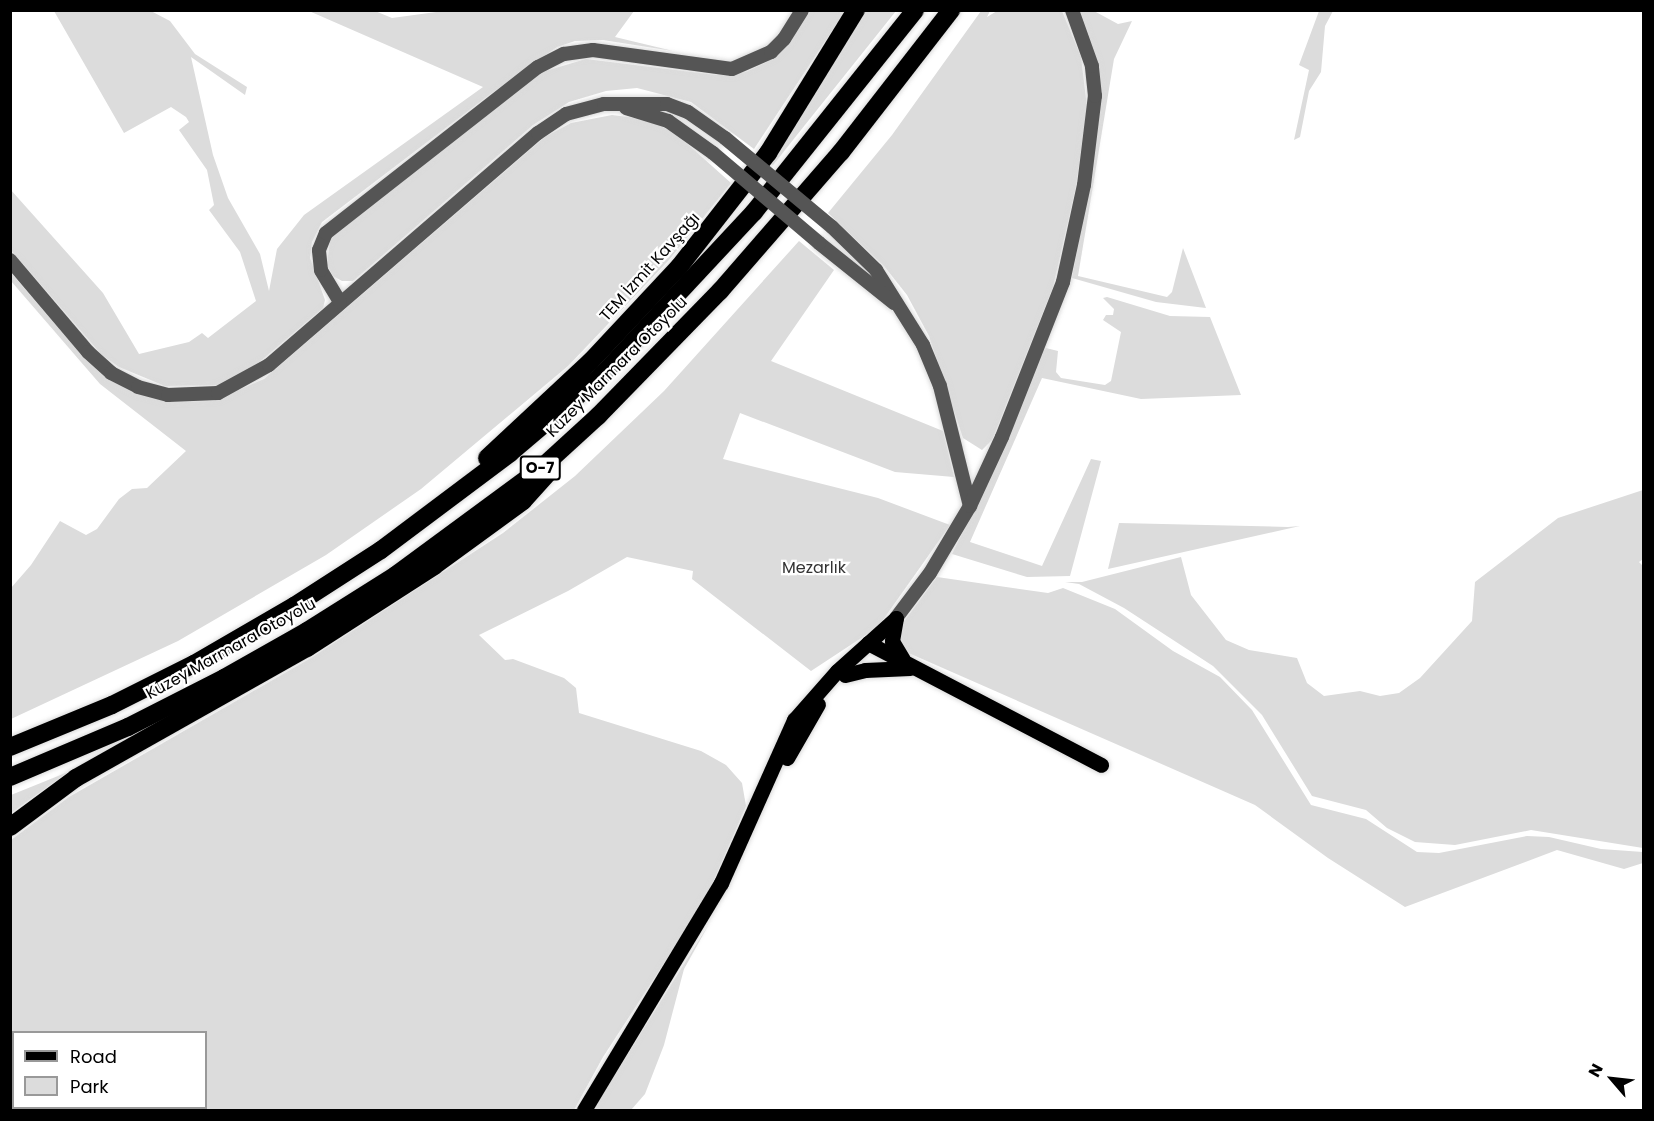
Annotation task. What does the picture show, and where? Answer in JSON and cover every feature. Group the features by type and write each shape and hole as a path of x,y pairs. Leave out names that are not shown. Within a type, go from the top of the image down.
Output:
{"highway":[{"name":"TEM İzmit Kavşağı","path":"431,515 590,362 679,267 768,153 856,10"},
{"name":"Kuzey Marmara Otoyolu","path":"10,747 112,705 194,663 294,606 431,515 602,375 754,212 915,10"},
{"name":"Kuzey Marmara Otoyolu","path":"10,777 139,721 307,631 479,517 598,416 698,315 842,152 951,10"},
{"path":"10,827 76,778 307,648 434,566 523,501 598,416"}],"main road":[{"path":"593,1110 730,886 809,715 896,618"},
{"path":"896,618 895,651 917,669"},
{"path":"873,645 1101,765"},
{"path":"584,1110 721,883 794,720 873,645"},
{"path":"845,675 894,666 917,669"}],"street":[{"path":"340,302 321,270 319,250 326,232 538,67 564,54 593,50 732,69 771,52 784,39 802,10"},
{"path":"896,618 930,573 970,506 1002,437 1063,282 1084,185 1095,86 1072,10"},
{"path":"604,104 668,121 712,153 902,310"},
{"path":"10,260 99,363 123,381 168,395 201,396 234,387 269,366 340,302 552,122 604,104 668,104 702,120 725,138 832,227 876,270 923,345 939,386 970,506"}],"green space":[{"path":"451,10 634,11 615,37 673,51 603,40 575,41 557,47 489,95 322,222 312,242 310,258 325,300 323,308 244,375 219,385 165,386 119,367 102,355 11,250 10,189 103,293 139,354 189,342 202,333 208,338 256,301 240,252 209,210 214,205 207,170 179,130 189,122 186,117 171,107 124,133 54,11 151,11 170,21 195,54 247,87 245,95 191,57 213,155 228,198 260,254 269,291 277,249 304,215 483,87 309,11 375,11 392,18"},
{"path":"810,11 845,11 754,149 691,102 637,88 606,91 569,102 533,125 353,281 342,281 333,276 327,265 330,239 342,228 542,72 586,59 716,75 746,72 767,62 790,42"},
{"path":"864,11 896,11 773,165 770,163"},
{"path":"981,11 990,11 987,17 997,11 1062,11 1081,57 1087,107 1076,186 1053,287 992,440 982,450 963,438 929,336 907,295 884,266 828,213 892,135"},
{"path":"1079,11 1094,11 1118,24 1132,21 1114,59 1078,276 1167,297 1172,292 1183,248 1206,308 1156,302 1072,278 1092,170 1101,88"},
{"path":"1319,11 1333,11 1325,26 1321,72 1309,91 1300,137 1294,140 1309,70 1299,65"},
{"path":"612,115 644,119 674,132 731,183 669,260 568,366 421,489 326,555 178,641 11,719 11,588 31,565 60,521 86,535 97,529 119,499 132,489 147,488 186,451 100,384 11,281 10,272 83,357 113,382 175,402 213,401 264,379 545,137 571,123"},
{"name":"Mezarlık","path":"799,241 834,270 771,361 943,431 954,477 895,472 740,413 723,459 878,498 950,525 878,627 811,671 692,579 693,571 627,557 568,591 479,635 505,660 513,659 564,678 576,688 579,713 701,751 726,765 742,783 746,806 705,900 603,1057 574,1110 11,1110 11,840 69,797 311,658 503,533 575,476 664,391"},
{"path":"1107,297 1170,316 1210,317 1241,395 1141,399 1042,378 970,542 1042,566 1091,459 1101,461 1070,576 1027,577 952,554 991,475 1042,352 1046,348 1058,351 1056,372 1061,378 1105,385 1111,381 1121,332 1103,320 1106,315 1113,315 1114,309 1103,298"},
{"path":"1643,490 1643,559 1639,562 1644,567 1643,848 1531,830 1455,845 1415,842 1387,828 1366,810 1312,796 1262,715 1213,666 1124,608 1079,584 1065,582 1082,582 1181,557 1191,595 1226,640 1249,650 1297,658 1307,683 1324,696 1360,691 1380,696 1399,693 1420,678 1472,621 1475,582 1558,518"},
{"path":"1119,523 1288,527 1300,526 1108,569"},
{"path":"937,577 1048,593 1063,588 1115,609 1173,651 1220,677 1252,710 1311,805 1366,819 1417,852 1439,853 1527,836 1549,837 1601,849 1643,852 1643,863 1624,869 1557,850 1405,907 1328,858 1255,805 904,651 897,636 900,627"},
{"path":"68,772 11,813 11,795"},
{"path":"709,924 684,969 664,1045 645,1094 631,1110 593,1110"}]}
